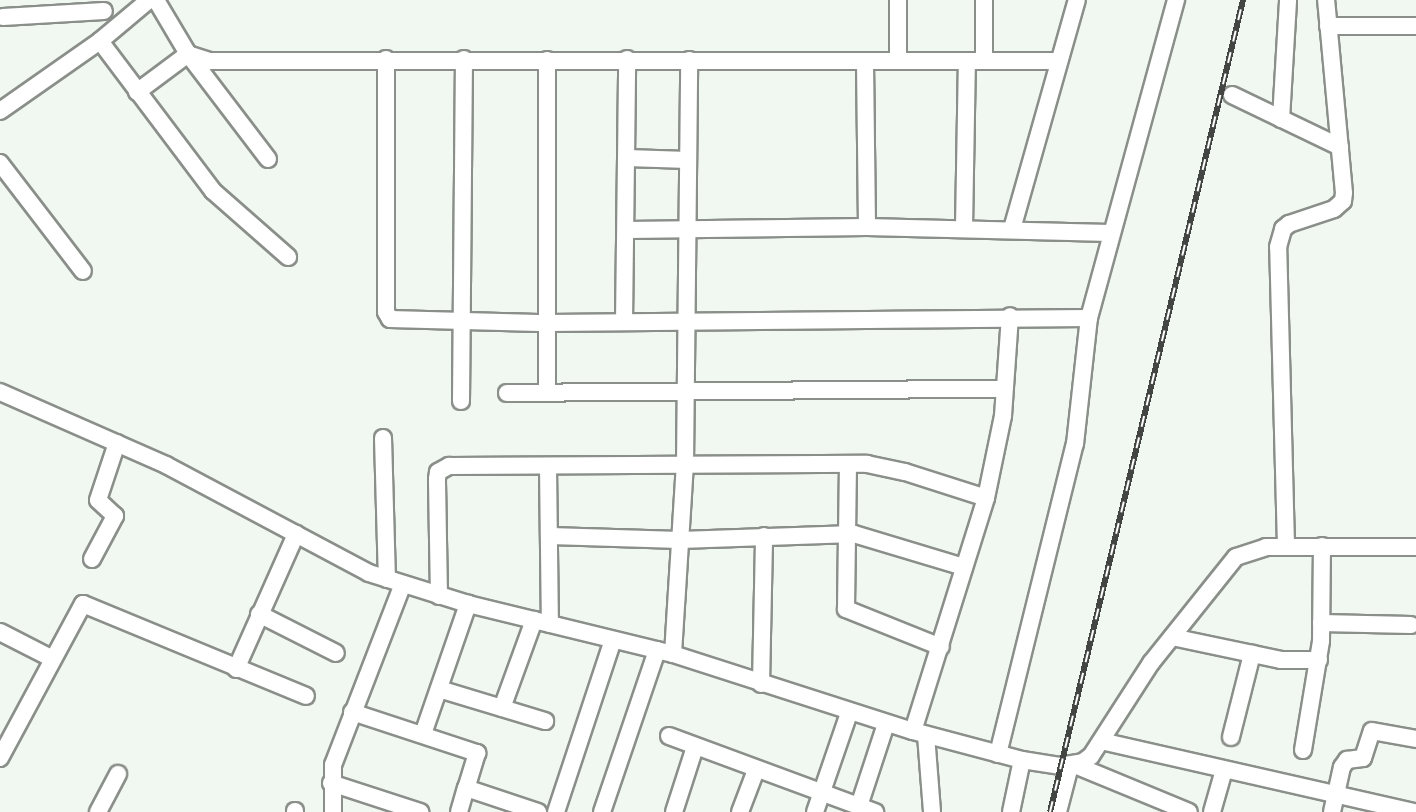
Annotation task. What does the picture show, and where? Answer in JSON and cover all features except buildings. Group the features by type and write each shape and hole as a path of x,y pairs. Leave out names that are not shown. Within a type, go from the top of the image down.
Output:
{"street":[{"path":"2,104 103,38 148,0"},
{"path":"156,0 188,54 268,159"},
{"path":"898,0 898,61"},
{"path":"984,0 984,60"},
{"path":"1012,229 1077,0"},
{"path":"998,754 1075,444 1089,318 1110,233 1176,0"},
{"path":"1281,119 1288,0"},
{"path":"1286,546 1278,247 1283,229 1288,224 1334,209 1343,201 1326,0"},
{"path":"3,17 33,8 104,5 103,38 137,92 213,191 288,257"},
{"path":"1328,26 1416,26"},
{"path":"137,92 188,54"},
{"path":"188,54 210,61 386,59 1059,61"},
{"path":"386,59 387,316 548,323 1010,316 1089,318"},
{"path":"624,322 627,230 627,59"},
{"path":"461,401 464,60"},
{"path":"547,60 547,393"},
{"path":"602,812 665,652 680,540 685,464 689,60"},
{"path":"964,228 967,61"},
{"path":"865,62 867,227"},
{"path":"1233,95 1340,147"},
{"path":"627,158 688,160"},
{"path":"3,172 83,271"},
{"path":"627,230 867,227 1110,233"},
{"path":"932,812 919,733 941,647 986,498 1000,434 1010,316"},
{"path":"507,393 1004,389"},
{"path":"0,392 117,443 296,534 342,561 395,581 468,604 665,652 849,713 919,733 1022,760 1072,765 1189,812"},
{"path":"333,812 331,783 333,765 395,581 383,438"},
{"path":"92,559 114,519 115,513 98,500 117,443"},
{"path":"439,596 438,472 449,466 848,464 898,470 986,498"},
{"path":"848,464 844,602 849,613 941,647"},
{"path":"502,708 542,622 550,536 548,467"},
{"path":"236,669 296,534"},
{"path":"550,536 680,540 845,534 882,540 964,567"},
{"path":"761,684 764,536"},
{"path":"1058,812 1072,765 1092,756 1137,682 1236,556 1251,549 1286,546 1416,547"},
{"path":"1303,750 1319,660 1322,546"},
{"path":"0,758 83,604 306,696"},
{"path":"423,734 468,604"},
{"path":"259,614 336,653"},
{"path":"1321,623 1411,625"},
{"path":"0,632 53,659"},
{"path":"1172,637 1295,661 1319,660"},
{"path":"556,812 614,640"},
{"path":"1231,737 1252,654"},
{"path":"439,689 545,721"},
{"path":"352,712 477,753 459,812"},
{"path":"815,812 849,713"},
{"path":"669,736 756,770 867,809 886,724"},
{"path":"1333,804 1344,763 1363,759 1372,731 1416,739"},
{"path":"1101,741 1224,770 1333,804 1406,811"},
{"path":"674,812 695,747"},
{"path":"1011,812 1022,760"},
{"path":"740,812 756,770"},
{"path":"1212,812 1224,770"},
{"path":"98,812 118,774"},
{"path":"331,783 420,812"},
{"path":"466,788 537,812"}],"railway":[{"path":"1050,812 1243,0"}]}
